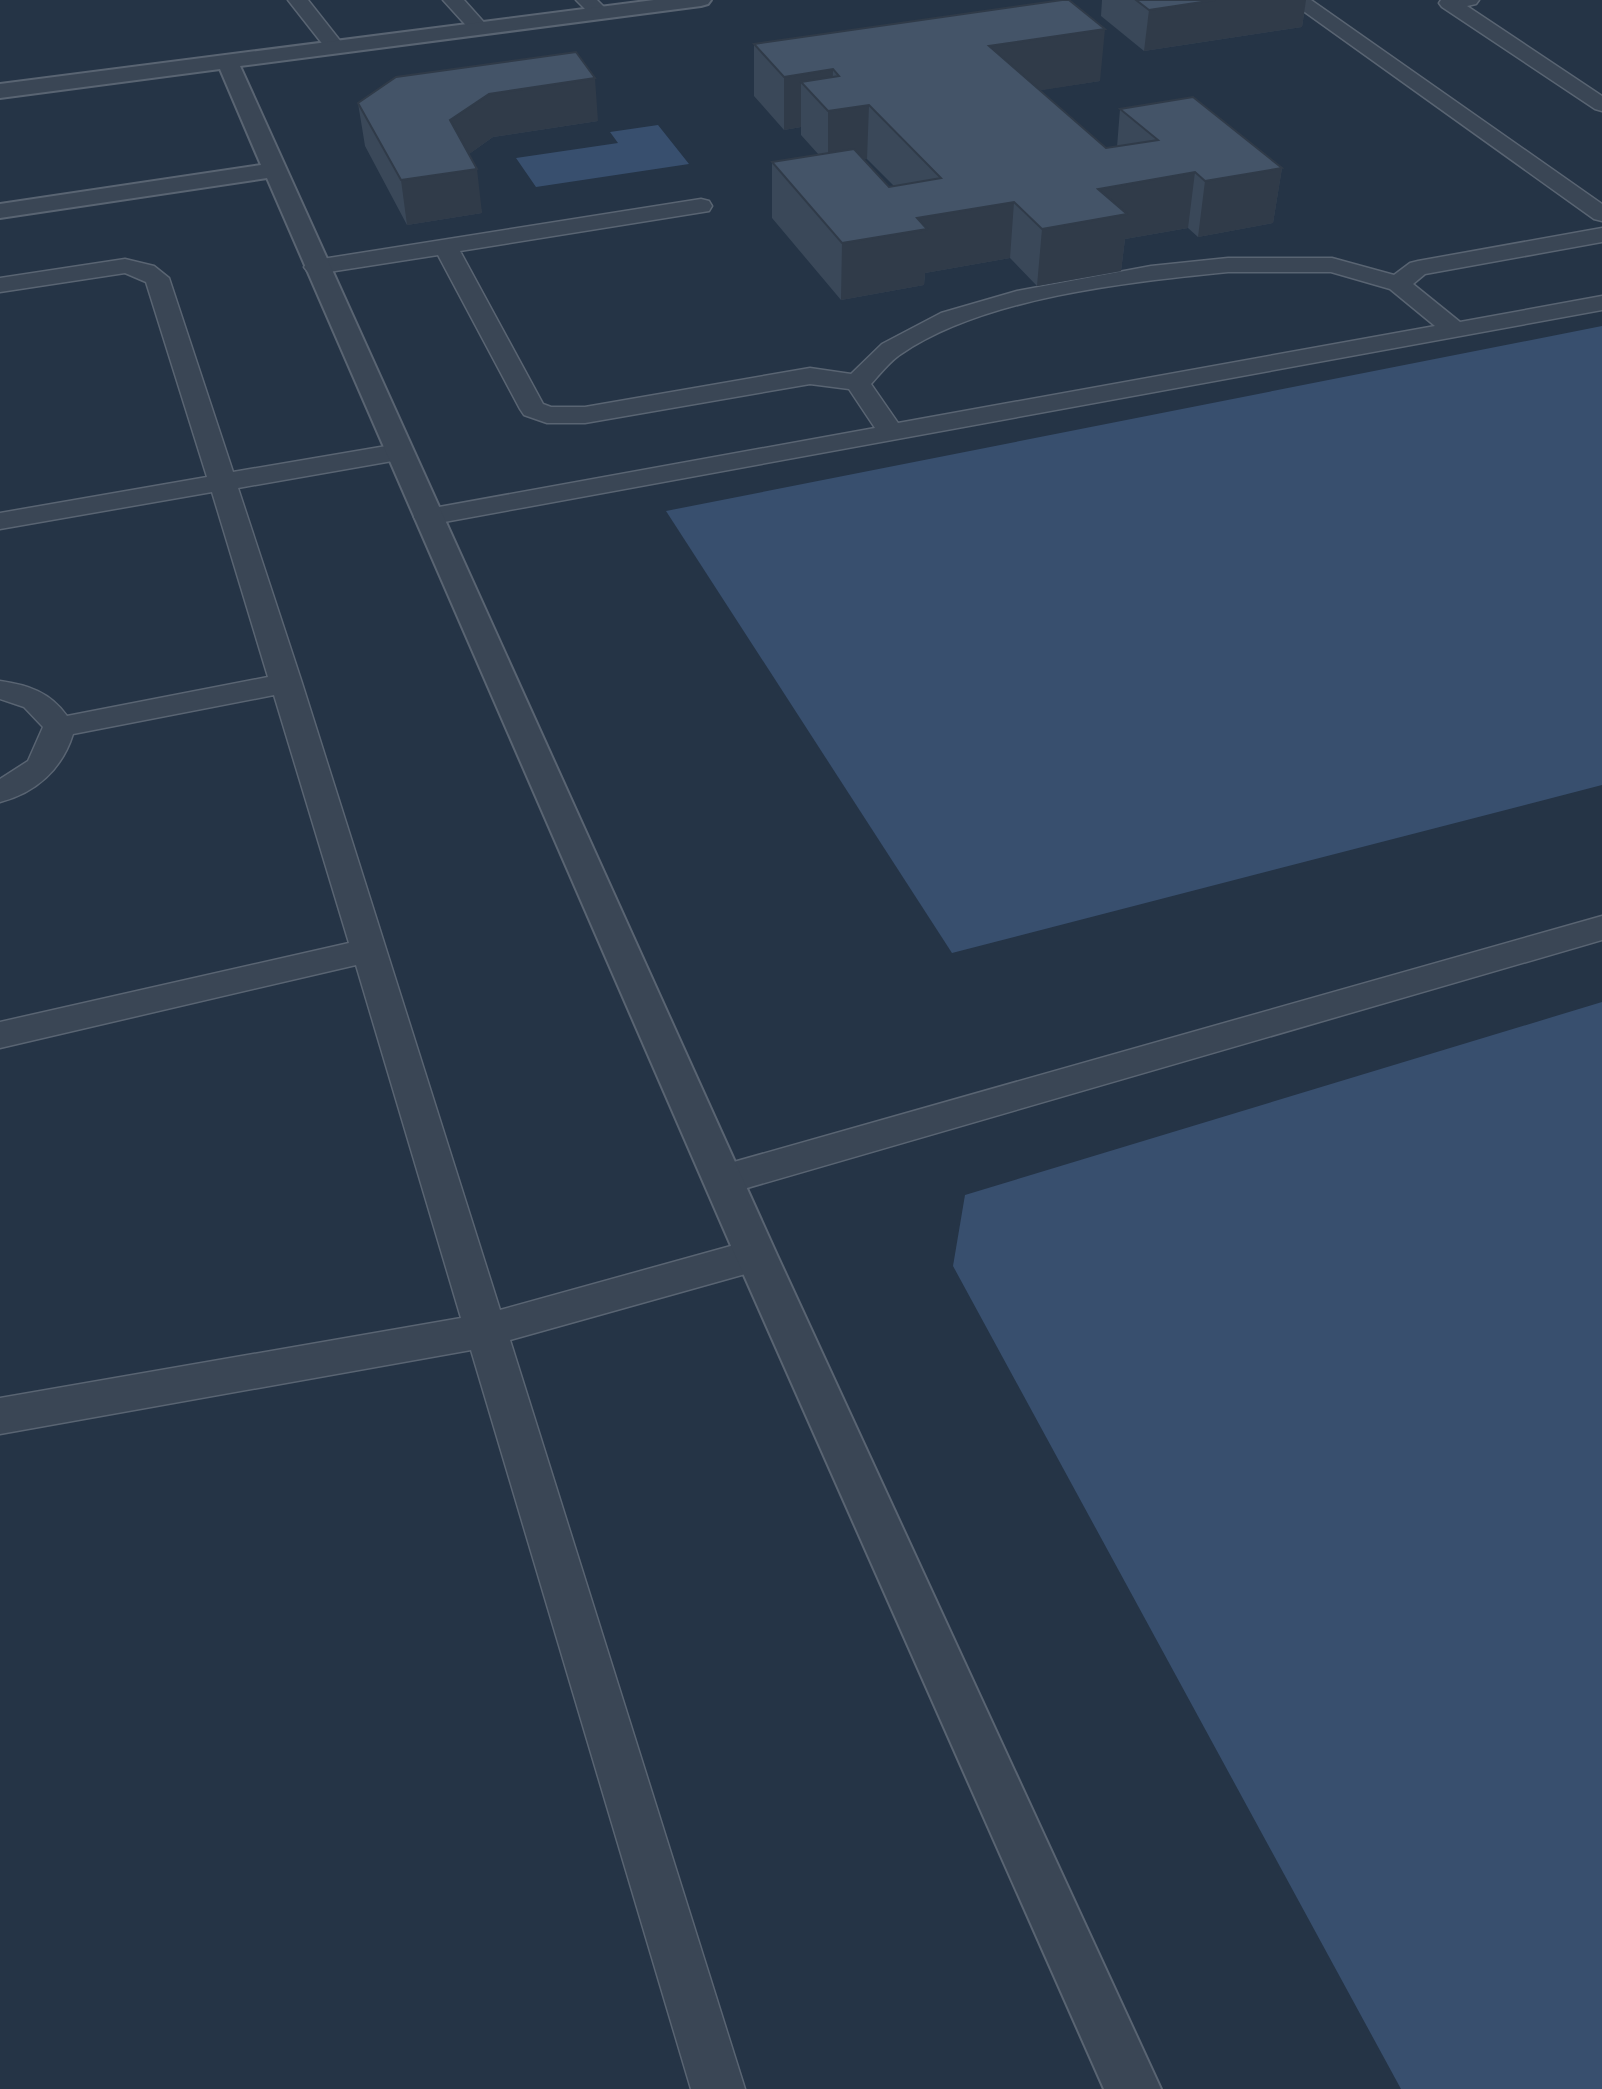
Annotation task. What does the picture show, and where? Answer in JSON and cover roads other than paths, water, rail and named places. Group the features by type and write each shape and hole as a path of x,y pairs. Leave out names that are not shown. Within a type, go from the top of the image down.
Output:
{"street":[{"path":"0,91 479,29 593,6 701,0"},
{"path":"227,61 756,1255 1133,2089"},
{"path":"0,211 273,170"}],"lane":[{"path":"298,0 335,47"},
{"path":"453,0 479,29"},
{"path":"1298,0 1602,214"},
{"path":"1469,0 1449,3 1602,105"},
{"path":"316,267 701,206"},
{"path":"1398,285 1418,268 1602,235"},
{"path":"445,246 533,409 547,415 584,415 810,376 857,383 892,433"},
{"path":"857,383 891,349 950,318 1017,298 1151,274 1228,265 1332,265 1398,285 1455,330"},
{"path":"0,285 125,266 146,271 156,278 287,683 718,2089"},
{"path":"428,517 1602,303"},
{"path":"0,521 398,452"},
{"path":"59,727 287,683"},
{"path":"0,690 17,691 46,705 59,727 52,754 26,780 0,792"},
{"path":"723,1180 1602,928"},
{"path":"2,1025 367,951"},
{"path":"0,1416 484,1331 756,1255"}],"water":[{"path":"658,125 689,164 536,187 516,158 618,143 610,132"},
{"path":"1602,326 1602,785 952,953 666,511"},
{"path":"1602,1002 1602,2089 1401,2089 953,1266 965,1195"}]}
